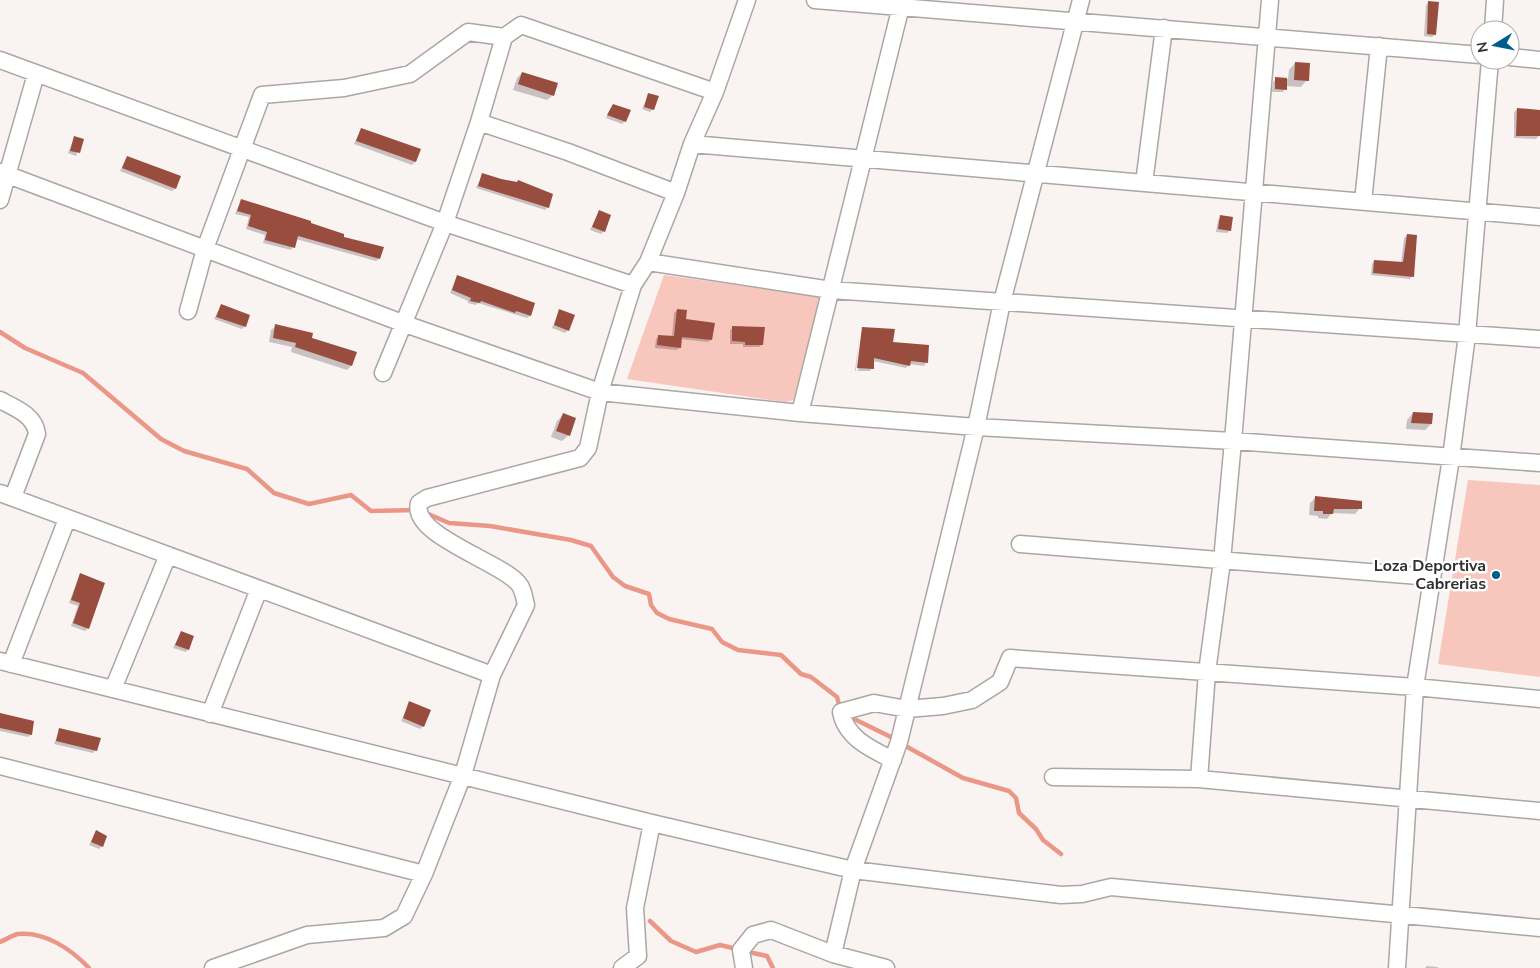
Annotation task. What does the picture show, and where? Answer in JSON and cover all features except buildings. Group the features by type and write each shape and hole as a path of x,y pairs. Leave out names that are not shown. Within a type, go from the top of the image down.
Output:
{"street":[{"path":"213,968 308,935 384,928 404,916 424,874 463,775 492,675 526,604 524,594 518,583 495,567 436,534 422,522 417,510 419,503 427,498 580,458 588,448 600,392 633,285 648,262 676,193 692,144 715,92 747,0"},
{"path":"815,0 1470,54"},
{"path":"833,954 853,870 893,760 907,709 976,427 1002,302 1081,0"},
{"path":"1199,779 1207,672 1222,561 1234,441 1270,0"},
{"path":"1493,20 1495,0"},
{"path":"800,413 901,6"},
{"path":"383,373 405,324 445,223 479,122 504,37 521,25 715,92"},
{"path":"1144,183 1164,28"},
{"path":"188,311 205,249 262,94 344,88 410,74 468,32 504,37"},
{"path":"1363,202 1379,46"},
{"path":"1520,58 1540,60"},
{"path":"0,60 445,223 633,285"},
{"path":"1397,968 1415,687 1467,335 1489,70"},
{"path":"0,200 4,173 36,74"},
{"path":"479,122 568,152 676,193"},
{"path":"692,144 1540,217"},
{"path":"4,173 405,324 600,392 800,413 976,427 1234,441 1540,463"},
{"path":"648,262 831,290 1540,340"},
{"path":"0,400 31,418 36,426 37,434 6,495 492,675"},
{"path":"67,519 6,663 652,823 853,870 1062,895 1112,887 1540,928"},
{"path":"1020,544 1431,577"},
{"path":"113,689 168,554"},
{"path":"210,714 259,588"},
{"path":"893,760 869,748 844,726 841,712 874,703 907,709 943,706 972,700 1000,682 1010,658 1415,687 1540,699"},
{"path":"0,766 424,874"},
{"path":"1053,777 1199,779 1407,797 1540,811"},
{"path":"622,968 638,956 636,908 652,823"},
{"path":"744,968 741,950 753,935 771,930 833,954 886,968"}],"shaded area":[{"path":"664,275 820,297 794,400 785,402 627,379"},
{"name":"Loza Deportiva Cabrerias","path":"1468,480 1540,485 1540,677 1438,664"}],"waterway":[{"path":"0,332 25,348 83,373 161,439 184,451 247,469 274,493 309,504 351,495 371,511 416,510"},
{"path":"426,513 449,523 490,526 571,540 591,546 613,577 625,586 649,594 651,605 657,613 669,619 712,629 722,642 738,650 781,655 801,674 811,677 837,697 840,708"},
{"path":"846,715 895,739"},
{"path":"902,744 963,778 1009,791 1016,798 1019,813 1036,829 1043,840 1061,854"},
{"path":"650,921 671,941 696,952 720,945 737,949"},
{"path":"0,942 18,934 38,936 57,943 75,955 89,968"},
{"path":"744,951 767,956 773,968"}],"place":[{"name":"Loza Deportiva Cabrerias","path":"1496,575"}]}
